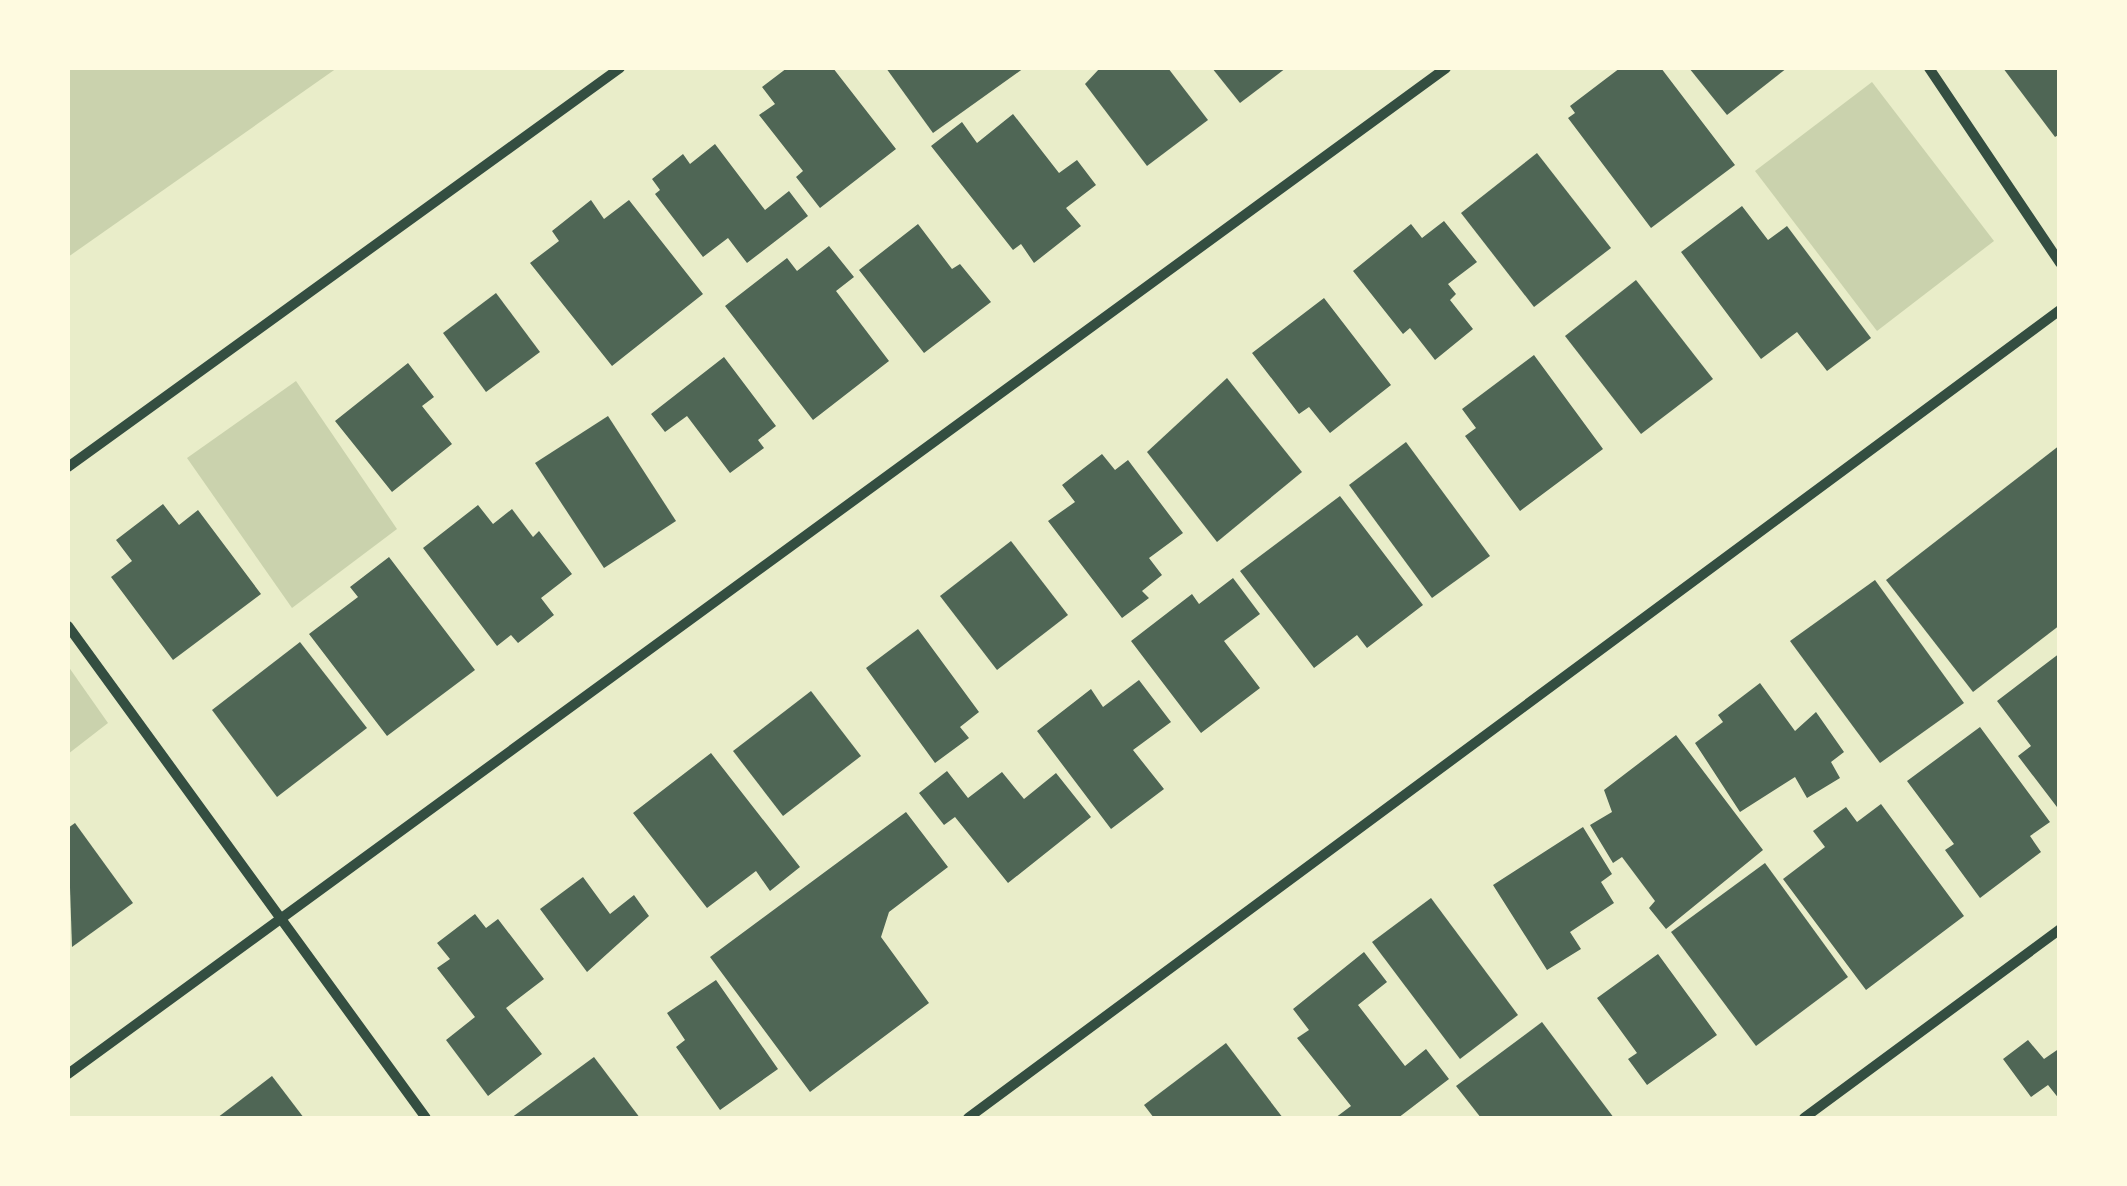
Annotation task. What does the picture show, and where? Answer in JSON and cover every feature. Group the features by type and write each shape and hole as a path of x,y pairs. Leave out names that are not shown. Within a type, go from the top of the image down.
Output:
{"street":[{"path":"68,467 620,68"},
{"path":"68,1074 283,922 1446,68"},
{"path":"1929,68 2060,263"},
{"path":"968,1118 2060,310"},
{"path":"68,626 426,1118"},
{"path":"1804,1118 2060,929"}],"green space":[{"path":"68,68 337,68 68,257"},
{"path":"1872,82 1994,241 1877,331 1755,171"},
{"path":"296,381 397,529 292,608 187,458"},
{"path":"68,666 108,723 68,754"}],"building":[{"path":"787,68 833,68 896,149 820,208 796,177 803,171 759,115 775,104 762,87"},
{"path":"886,68 1024,68 933,133"},
{"path":"1100,68 1168,68 1208,120 1147,166 1085,84"},
{"path":"1212,68 1286,68 1240,103"},
{"path":"1620,68 1661,68 1735,165 1651,228 1568,118 1575,113 1570,106"},
{"path":"1689,68 1787,68 1727,115"},
{"path":"2003,68 2060,68 2060,134 2055,137"},
{"path":"1013,114 1059,173 1077,160 1096,185 1066,208 1081,226 1034,263 1021,244 1013,250 931,146 962,122 977,143"},
{"path":"715,144 765,210 789,191 808,216 747,263 728,238 703,257 655,194 660,190 652,179 683,154 690,164"},
{"path":"1537,153 1611,248 1534,307 1461,213"},
{"path":"591,200 604,219 629,200 703,294 612,366 530,263 559,241 552,231"},
{"path":"1742,206 1768,240 1787,226 1871,338 1827,371 1797,332 1761,359 1681,252"},
{"path":"1444,221 1477,262 1448,284 1456,294 1450,300 1473,329 1435,360 1410,328 1403,334 1353,271 1411,224 1422,238"},
{"path":"918,224 952,269 960,264 991,302 924,353 859,270"},
{"path":"829,246 854,277 836,291 889,361 813,420 725,306 787,258 797,271"},
{"path":"1636,280 1713,379 1641,434 1565,336"},
{"path":"496,293 540,352 486,392 443,333"},
{"path":"1324,298 1391,385 1330,433 1309,407 1299,414 1252,353"},
{"path":"1534,355 1603,449 1520,511 1465,436 1476,428 1462,409"},
{"path":"724,357 776,426 758,440 764,448 730,473 687,416 665,432 651,414"},
{"path":"408,363 434,397 422,406 452,444 392,492 335,421"},
{"path":"1227,378 1302,472 1217,542 1147,452"},
{"path":"608,416 676,521 604,568 535,463"},
{"path":"1406,442 1490,556 1432,598 1349,485"},
{"path":"2060,445 2060,625 1973,692 1886,580"},
{"path":"1102,454 1115,470 1128,460 1183,533 1149,558 1162,575 1142,591 1149,598 1122,618 1048,521 1075,502 1062,485"},
{"path":"1340,496 1423,605 1367,648 1357,635 1314,668 1240,571"},
{"path":"163,504 179,525 198,510 261,594 173,660 111,577 132,561 116,540"},
{"path":"478,505 493,524 512,509 533,537 539,531 572,574 541,598 554,615 518,643 511,635 497,646 423,548"},
{"path":"1011,541 1068,615 997,670 940,596"},
{"path":"389,557 475,670 387,736 309,634 358,597 350,587"},
{"path":"1233,578 1260,614 1224,641 1260,688 1201,733 1131,641 1192,594 1199,604"},
{"path":"1875,580 1964,703 1880,763 1790,641"},
{"path":"918,629 979,712 960,727 969,738 935,763 866,668"},
{"path":"300,642 367,728 277,797 212,710"},
{"path":"2060,653 2060,811 2018,756 2031,746 1997,701"},
{"path":"1139,680 1171,722 1133,750 1164,789 1111,829 1037,731 1091,689 1103,707"},
{"path":"1760,683 1795,731 1816,712 1844,752 1831,762 1840,778 1807,798 1795,777 1740,812 1695,743 1723,722 1718,715"},
{"path":"811,691 861,756 783,816 733,751"},
{"path":"1980,727 2050,822 2030,836 2041,852 1980,898 1945,850 1954,844 1907,781"},
{"path":"1676,735 1763,850 1666,929 1649,908 1655,901 1622,857 1613,863 1590,825 1612,812 1604,790"},
{"path":"711,753 800,867 770,891 756,871 707,908 633,813"},
{"path":"947,771 968,798 1002,772 1024,799 1056,773 1091,817 1008,883 955,817 944,825 919,793"},
{"path":"1881,804 1964,916 1866,990 1783,879 1825,847 1813,831 1846,807 1857,822"},
{"path":"906,812 948,867 889,912 881,937 929,1003 810,1092 710,957"},
{"path":"75,823 133,903 72,947 68,828"},
{"path":"1583,827 1612,874 1601,882 1614,903 1570,932 1581,949 1547,970 1493,885"},
{"path":"1765,863 1848,977 1756,1046 1671,932"},
{"path":"583,877 610,914 634,895 649,916 587,972 540,909"},
{"path":"1431,898 1518,1015 1460,1059 1372,942"},
{"path":"475,914 486,928 498,919 544,979 506,1008 542,1054 488,1096 446,1040 475,1017 437,968 450,959 437,943"},
{"path":"1364,952 1387,982 1358,1005 1405,1066 1426,1049 1449,1079 1398,1118 1335,1118 1351,1106 1297,1038 1309,1030 1293,1009"},
{"path":"1658,954 1717,1035 1647,1085 1628,1059 1637,1053 1597,998"},
{"path":"716,980 778,1069 720,1110 676,1047 685,1040 667,1013"},
{"path":"1542,1022 1614,1118 1481,1118 1456,1086"},
{"path":"2028,1040 2044,1059 2060,1048 2060,1100 2048,1085 2031,1097 2003,1059"},
{"path":"1226,1043 1283,1118 1154,1118 1144,1105"},
{"path":"594,1057 640,1118 511,1118"},
{"path":"272,1076 304,1118 217,1118"}]}
